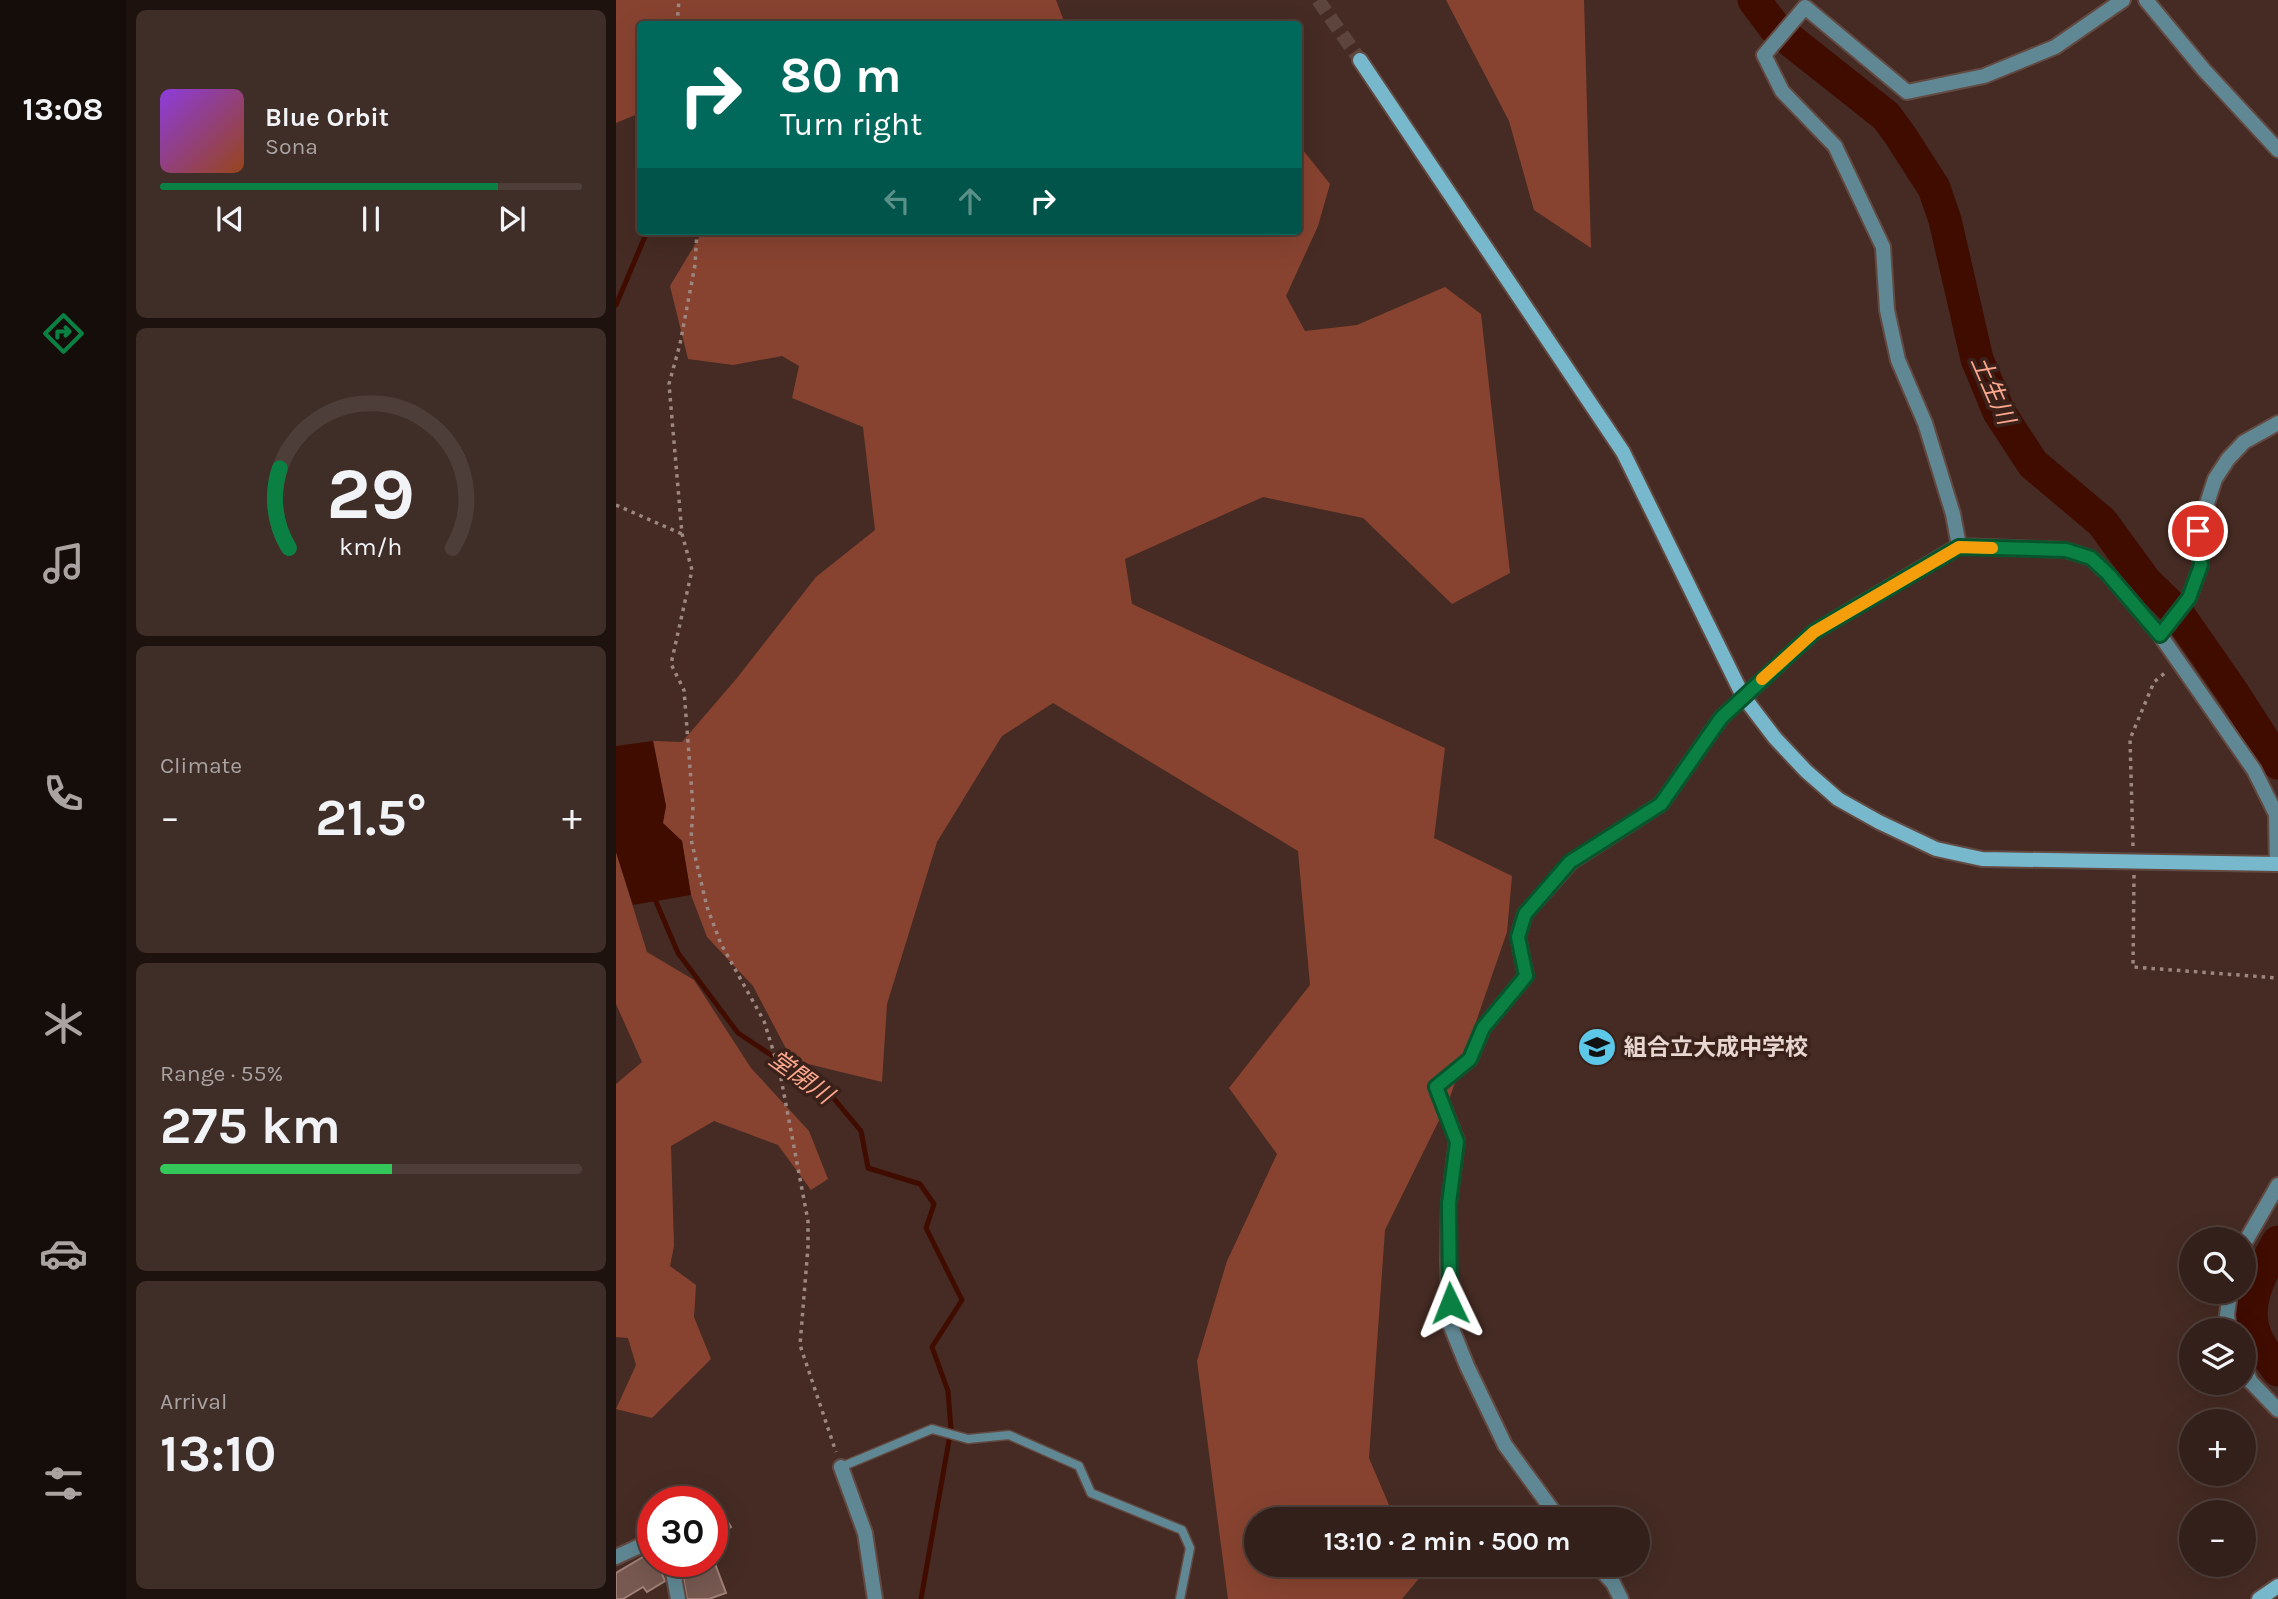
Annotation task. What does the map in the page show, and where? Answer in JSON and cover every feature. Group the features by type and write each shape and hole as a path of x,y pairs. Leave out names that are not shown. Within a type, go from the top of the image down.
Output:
{"street":[{"path":"1959,547 1953,514 1925,423 1898,360 1887,310 1882,247 1835,146 1782,91 1764,55 1805,7 1907,92 1984,76 2055,47 2123,0"},
{"path":"2146,0 2204,70 2278,150"},
{"path":"1360,60 1623,452 1743,696 1775,738 1806,771 1838,799 1936,849 1982,859 2277,864 2276,814 2254,770 2160,635 2091,558 2066,550 1959,547 1814,632 1743,696 1721,718 1661,804 1570,862 1525,914 1518,937 1526,976 1483,1028 1470,1059 1436,1087 1457,1142 1449,1203 1450,1324 1505,1445 1550,1507"},
{"path":"2160,635 2189,598 2201,565 2198,531 2215,479 2228,458 2244,442 2278,423"},
{"path":"2254,1227 2278,1185"},
{"path":"2256,1387 2278,1410"},
{"path":"841,1467 865,1533 875,1599"},
{"path":"616,1557 637,1547"},
{"path":"674,1577 678,1599"},
{"path":"1608,1577 1621,1599"},
{"path":"2259,1599 2278,1586"}],"lane":[{"path":"841,1467 932,1429 968,1438 1009,1435 1079,1466 1091,1493 1182,1530 1191,1548 1180,1599"}],"path":[{"path":"677,21 679,0"},
{"path":"697,235 695,265 680,344 669,384 682,534 692,570 671,664 684,690 692,807 691,839 707,907 721,944 764,1021 780,1073 808,1221 800,1345 841,1467"},
{"path":"616,505 682,534"}],"shaded area":[{"path":"616,0 1056,0 1064,21 637,21 637,114 616,123"},
{"path":"1446,0 1584,0 1591,248 1534,210 1509,121"},
{"path":"1302,149 1330,184 1318,226 1286,296 1305,331 1357,325 1445,287 1481,314 1510,573 1452,604 1363,518 1263,497 1125,559 1132,604 1445,748 1434,838 1512,876 1507,932 1449,1100 1385,1230 1369,1458 1390,1507 1244,1507 1244,1577 1420,1577 1402,1599 1228,1599 1197,1361 1227,1261 1277,1154 1229,1088 1310,985 1298,851 1053,703 1002,736 937,842 887,1004 882,1082 792,1060 753,986 707,937 691,895 682,841 662,823 666,806 653,741 682,742 737,678 816,577 875,530 863,427 792,398 799,366 782,356 733,365 688,359 670,286 701,235 1302,235"},
{"path":"653,741 666,806 663,823 682,841 691,895 633,905 616,852 616,746"},
{"path":"616,852 647,952 694,980 751,1068 809,1131 828,1179 811,1190 778,1145 714,1121 671,1146 674,1246 670,1266 696,1285 694,1317 711,1359 652,1418 616,1409 636,1365 628,1338 616,1337 616,1084 642,1062 616,1004"}],"building":[{"path":"637,1561 637,1577 663,1577 665,1581 647,1592 643,1587 623,1599 616,1599 616,1573"},
{"path":"683,1577 720,1577 726,1593 709,1599 687,1599"}],"waterway":[{"name":"土生川","path":"1754,0 1775,28 1886,116 1900,135 1934,188 1945,220 1977,359 1999,412 2033,464 2102,522 2145,581 2176,611 2278,763"},
{"name":"堂閉川","path":"616,305 646,235"},
{"name":"堂閉川","path":"654,897 678,953 738,1033 830,1094 861,1131 868,1168 920,1184 934,1204 926,1228 962,1300 932,1347 948,1391 951,1429 921,1599"},
{"name":"土生川","path":"2278,1242 2259,1278 2251,1317 2259,1343 2278,1370"}],"tunnel":[{"path":"1318,0 1360,60"}],"slow traffic":[{"path":"1762,679 1814,632 1959,547 1992,548"}],"place":[{"name":"組合立大成中学校","path":"1597,1047"}],"route":[{"path":"1450,1303 1449,1203 1457,1142 1436,1087 1470,1059 1483,1028 1526,976 1518,937 1525,914 1570,862 1661,804 1721,718 1814,632 1959,547 2066,550 2091,558 2160,635 2189,598 2201,565 2198,531"}]}
